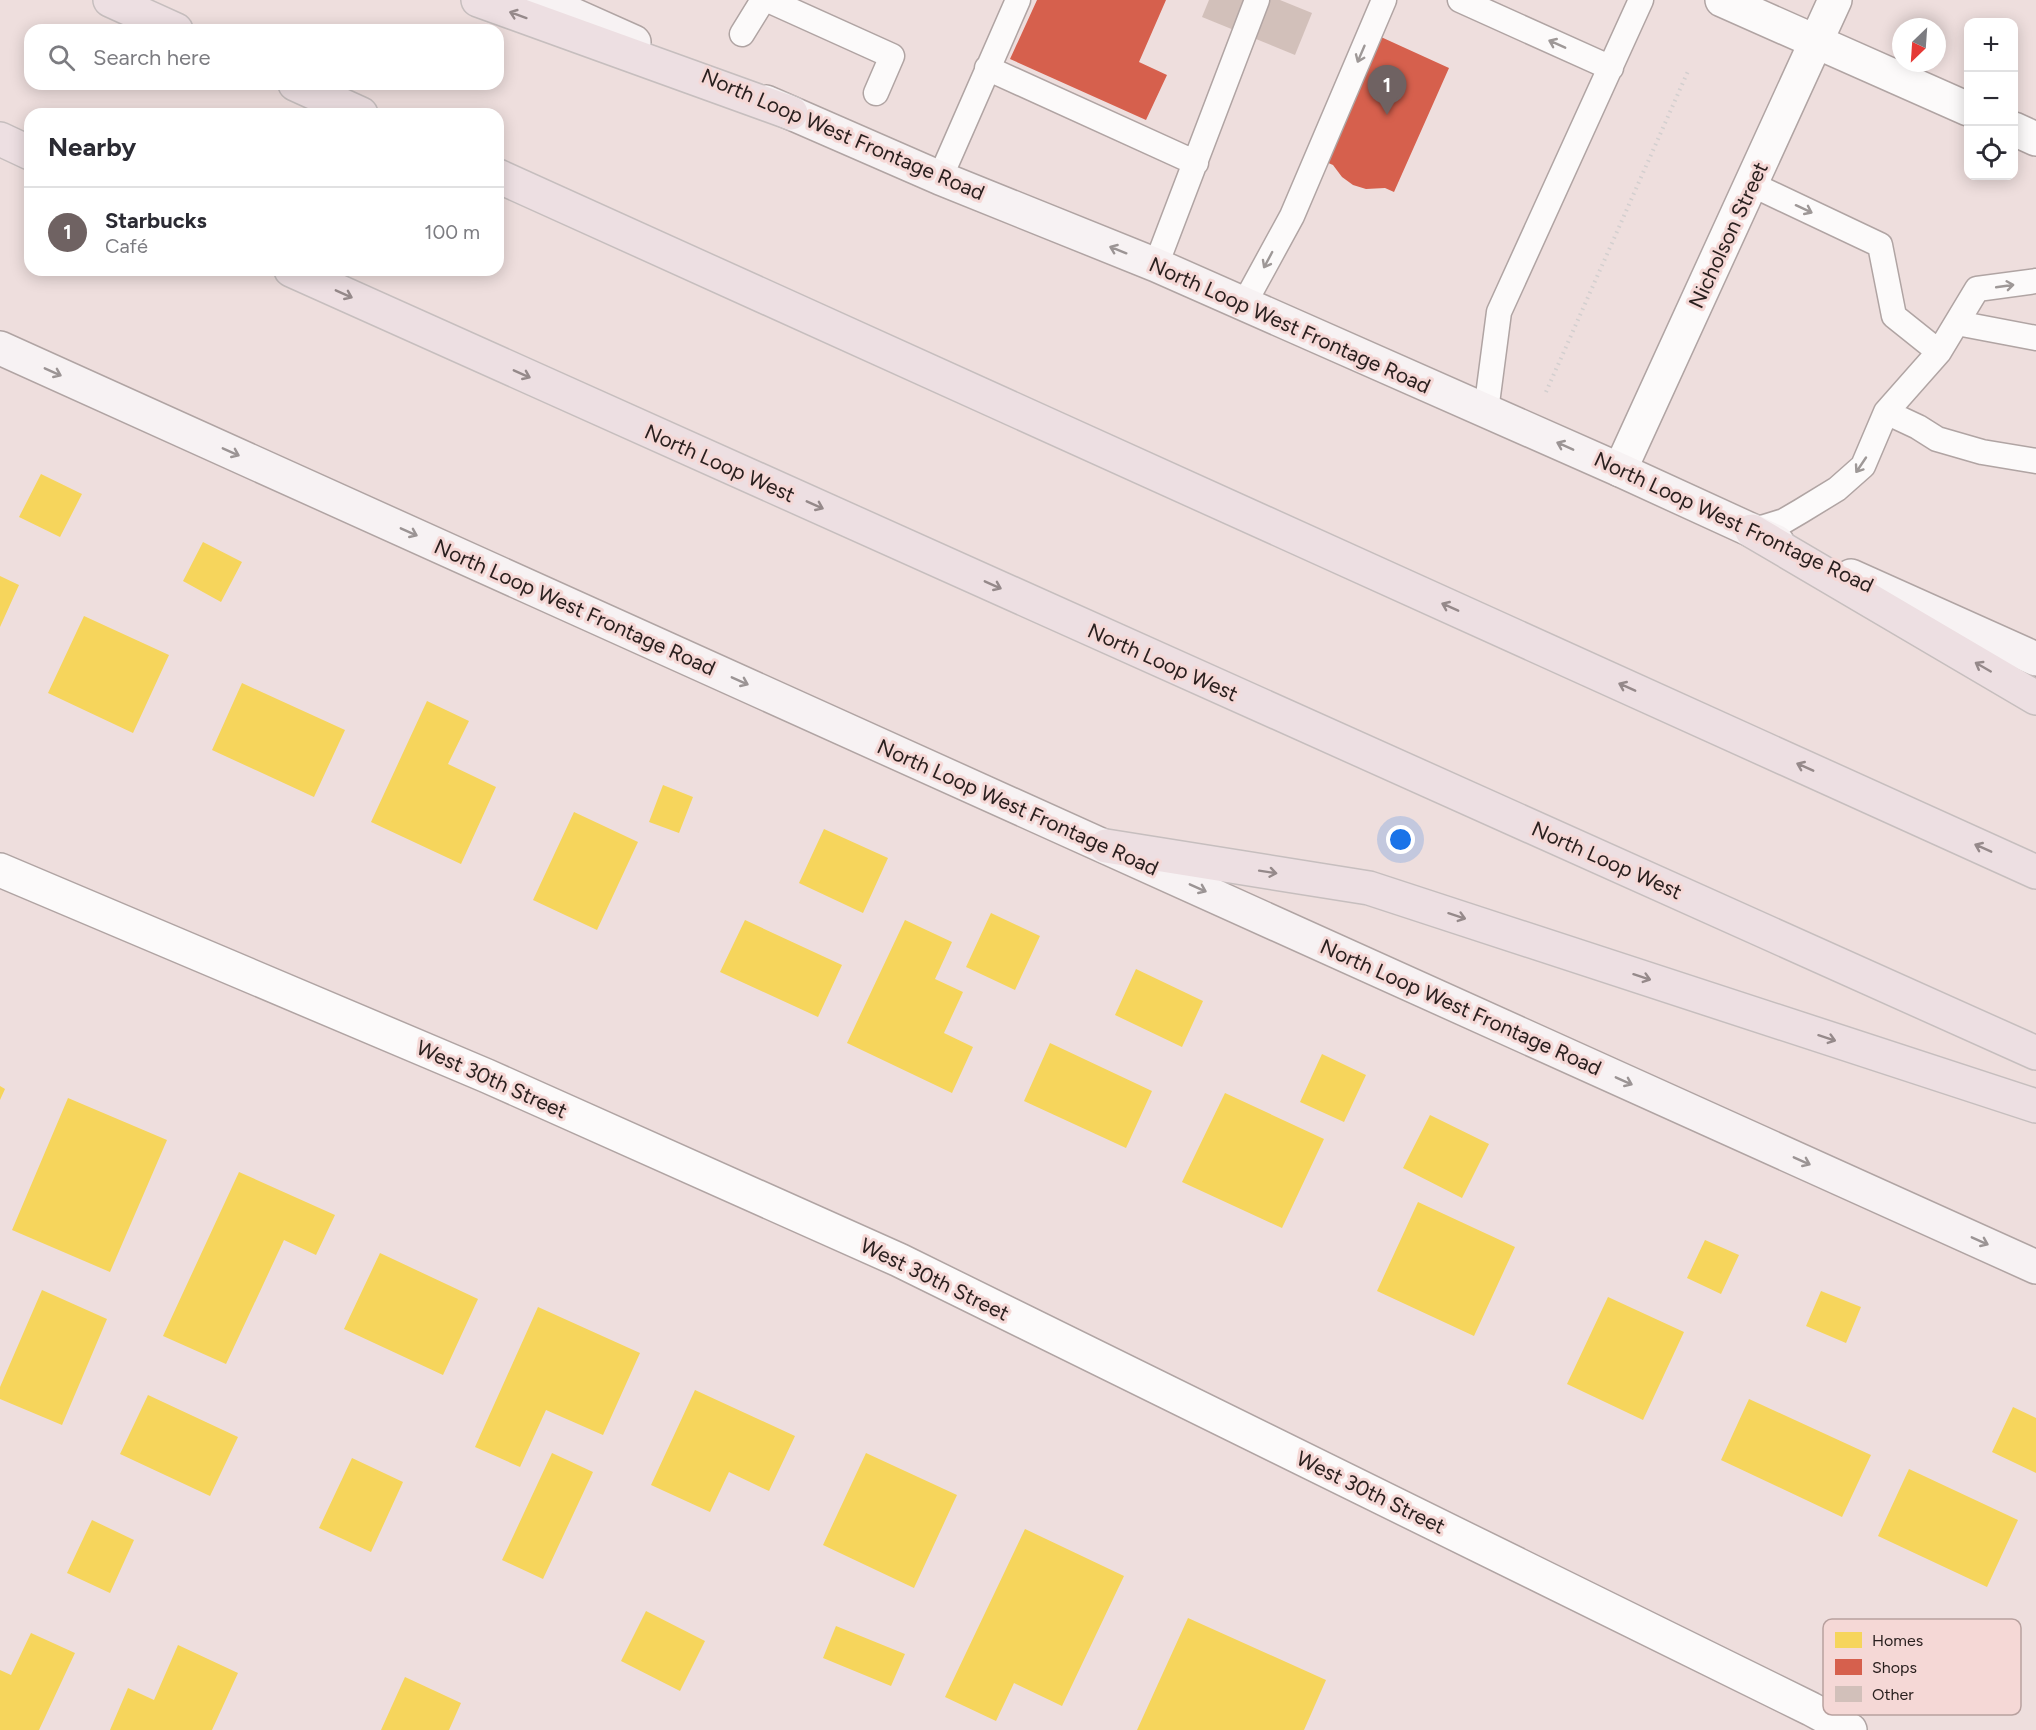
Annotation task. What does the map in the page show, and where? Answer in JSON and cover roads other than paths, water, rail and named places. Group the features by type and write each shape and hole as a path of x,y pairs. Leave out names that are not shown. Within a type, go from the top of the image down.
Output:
{"highway":[{"path":"110,0 163,24"},
{"path":"478,0 791,113"},
{"path":"308,90 349,108"},
{"path":"0,140 24,150"},
{"path":"504,179 2036,872"},
{"name":"North Loop West","path":"304,276 2036,1053"},
{"path":"1752,531 2036,698"},
{"path":"1106,846 1369,888 2036,1107"}],"main road":[{"name":"North Loop West Frontage Road","path":"540,0 939,178 1156,265 1620,470 2036,659"},
{"name":"North Loop West Frontage Road","path":"0,348 2036,1267"}],"street":[{"path":"1722,0 1964,107"},
{"name":"Nicholson Street","path":"1620,470 1835,0"},
{"path":"2018,131 2036,139"},
{"name":"West 30th Street","path":"0,870 487,1076 899,1260 1850,1730"}],"lane":[{"path":"742,34 763,0"},
{"path":"768,0 892,56 876,93"},
{"path":"939,178 1018,0"},
{"path":"1156,265 1257,0"},
{"path":"1244,304 1292,216 1384,0"},
{"path":"1460,0 1611,68"},
{"path":"1486,411 1499,312 1641,0"},
{"path":"987,68 1196,162"},
{"path":"1751,184 1880,245 1894,316 1939,352"},
{"path":"1752,531 1785,521 1838,489 1863,466 1886,412 1939,352 1977,289 2036,281"},
{"path":"1957,323 2036,338"},
{"path":"1886,412 1937,439 1982,452 2036,461"}],"place":[{"name":"Starbucks","path":"1387,115"}]}
